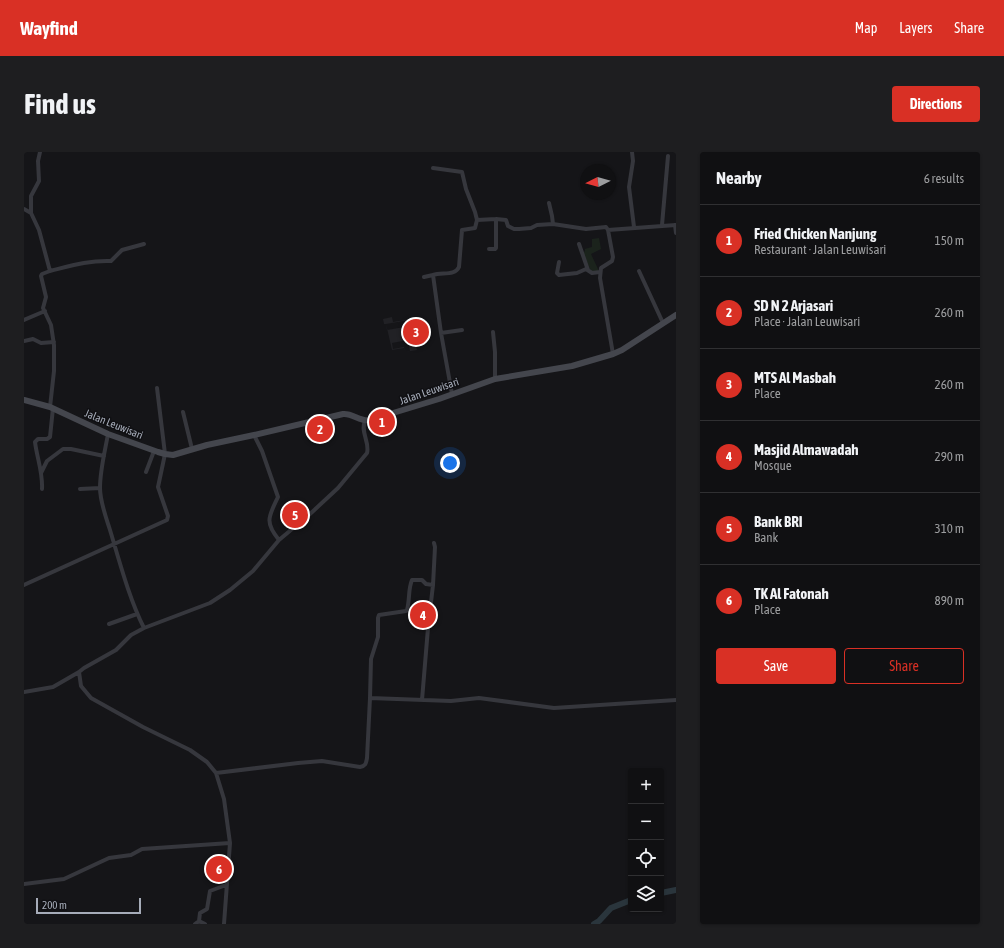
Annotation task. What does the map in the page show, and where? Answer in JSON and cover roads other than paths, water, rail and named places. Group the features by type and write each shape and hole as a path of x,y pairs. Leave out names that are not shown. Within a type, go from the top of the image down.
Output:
{"main road":[{"name":"Jalan Leuwisari","path":"24,400 51,408 108,434 154,451 173,455 192,449 346,413 365,421 404,410 495,379 572,366 622,350 676,315"}],"street":[{"path":"40,152 38,161 39,180 31,196 32,213 39,230 50,271"},
{"path":"632,152 633,160 629,187 634,227"},
{"path":"662,225 668,156"},
{"path":"424,277 457,271 459,267 462,230 475,228 477,220 466,189 462,172 433,168"},
{"path":"549,204 553,224"},
{"path":"24,209 32,213"},
{"path":"489,249 496,248 496,219"},
{"path":"477,220 506,220 508,226 514,229 526,229 537,225 553,224 586,229 606,227 608,230 676,225 676,233"},
{"path":"608,230 612,261 601,268 600,278 613,354"},
{"path":"42,489 41,473 35,442 38,439 46,439 50,437 54,371 54,342 51,325 43,305 46,297 41,276 42,274 50,271 78,263 102,260 110,261 122,250 144,244"},
{"path":"578,244 588,270"},
{"path":"559,262 557,273 559,275 585,270 592,273 600,272"},
{"path":"639,270 663,323"},
{"path":"433,275 441,333 452,394"},
{"path":"24,320 45,311"},
{"path":"441,333 462,330"},
{"path":"493,332 495,379"},
{"path":"24,341 34,339 41,343 54,342"},
{"path":"24,585 168,519 158,487 166,454 157,388"},
{"path":"183,412 192,449"},
{"path":"24,692 53,687 116,650 131,635 144,628 216,600 249,575 278,540 338,488 367,453 368,447 363,428 365,421"},
{"path":"108,434 100,488 114,544 137,614 144,628"},
{"path":"254,435 262,451 278,497 268,522 278,540"},
{"path":"41,473 47,461 63,449 71,449 104,456"},
{"path":"146,472 154,451"},
{"path":"80,489 100,488"},
{"path":"422,700 433,585 434,543"},
{"path":"408,610 410,597 409,587 412,580 422,580 426,584 433,585"},
{"path":"216,773 322,761 360,767 364,766 367,758 371,658 378,637 379,615 431,606"},
{"path":"109,624 137,614"},
{"path":"78,672 81,686 91,698 143,727 190,750 207,762 216,773 224,799 230,843 224,924"},
{"path":"370,698 451,701 479,698 554,708 676,700"},
{"path":"24,884 39,881 60,880 102,861 116,856 131,854 142,849 230,843"},
{"path":"205,924 197,923 200,913 207,909 210,891 226,885"}],"waterway":[{"path":"664,892 676,890"},
{"path":"594,924 599,921 611,908 628,901"}],"place":[{"name":"MTS Al Masbah","path":"416,332"},
{"name":"Fried Chicken Nanjung","path":"382,422"},
{"name":"SD N 2 Arjasari","path":"320,429"},
{"name":"Bank BRI","path":"295,515"},
{"name":"Masjid Almawadah","path":"423,615"},
{"name":"TK Al Fatonah","path":"219,869"}]}
